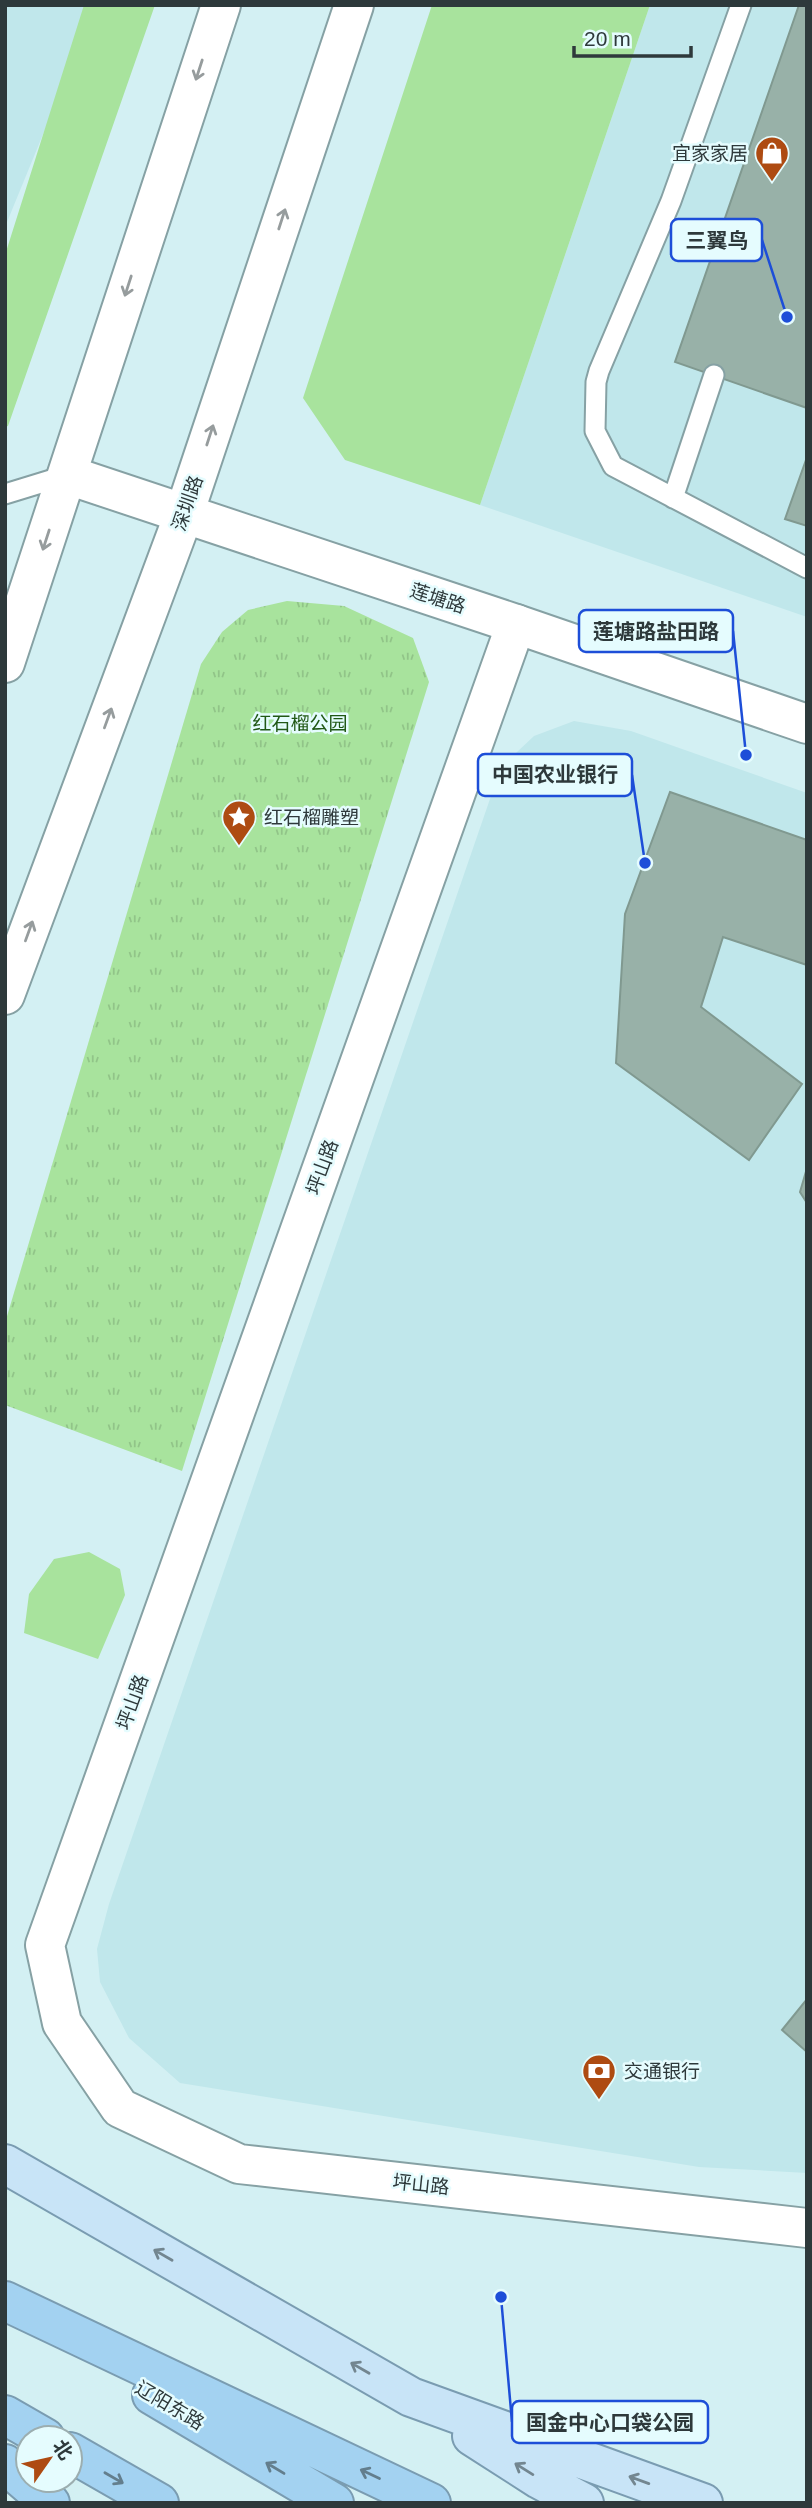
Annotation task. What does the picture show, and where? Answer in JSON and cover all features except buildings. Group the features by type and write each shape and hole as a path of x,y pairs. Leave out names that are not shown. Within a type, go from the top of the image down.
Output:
{"highway":[{"path":"5,2301 431,2503"},
{"name":"辽阳东路","path":"5,2308 334,2503"},
{"path":"5,2415 21,2424"},
{"path":"84,2460 159,2503"},
{"path":"5,2464 50,2503"}],"main road":[{"path":"5,2164 411,2398 539,2479 584,2503"},
{"path":"411,2398 703,2503"}],"street":[{"path":"5,663 221,5"},
{"name":"深圳路","path":"5,995 184,514 354,5"},
{"name":"莲塘路","path":"68,475 807,724"},
{"name":"坪山路","path":"516,624 45,1945 62,2022 120,2108 239,2164 807,2228"}],"lane":[{"path":"741,5 671,201 596,382 595,431 608,461 613,466 807,568"},
{"path":"673,498 714,375"},
{"path":"5,494 68,475"}],"shaded area":[{"path":"5,5 96,5 5,227"},
{"path":"650,5 807,5 807,617 480,505"},
{"path":"574,721 631,731 807,793 807,2173 699,2167 180,2083 129,2038 100,1982 97,1949 109,1904 501,767 534,736"}],"green space":[{"path":"84,5 155,5 8,426 5,427 5,255"},
{"path":"432,5 650,5 480,505 345,460 303,398"},
{"name":"红石榴公园","path":"287,601 344,606 413,638 429,682 182,1471 5,1405 5,1323 201,664 222,632 248,610"},
{"path":"89,1552 120,1569 125,1595 98,1659 24,1633 29,1594 54,1559"}],"place":[{"name":"宜家家居","path":"772,183"},
{"name":"三翼鸟","path":"787,317"},
{"name":"莲塘路盐田路","path":"746,755"},
{"name":"红石榴雕塑","path":"239,847"},
{"name":"中国农业银行","path":"645,863"},
{"name":"交通银行","path":"599,2101"},
{"name":"国金中心口袋公园","path":"501,2297"}]}
